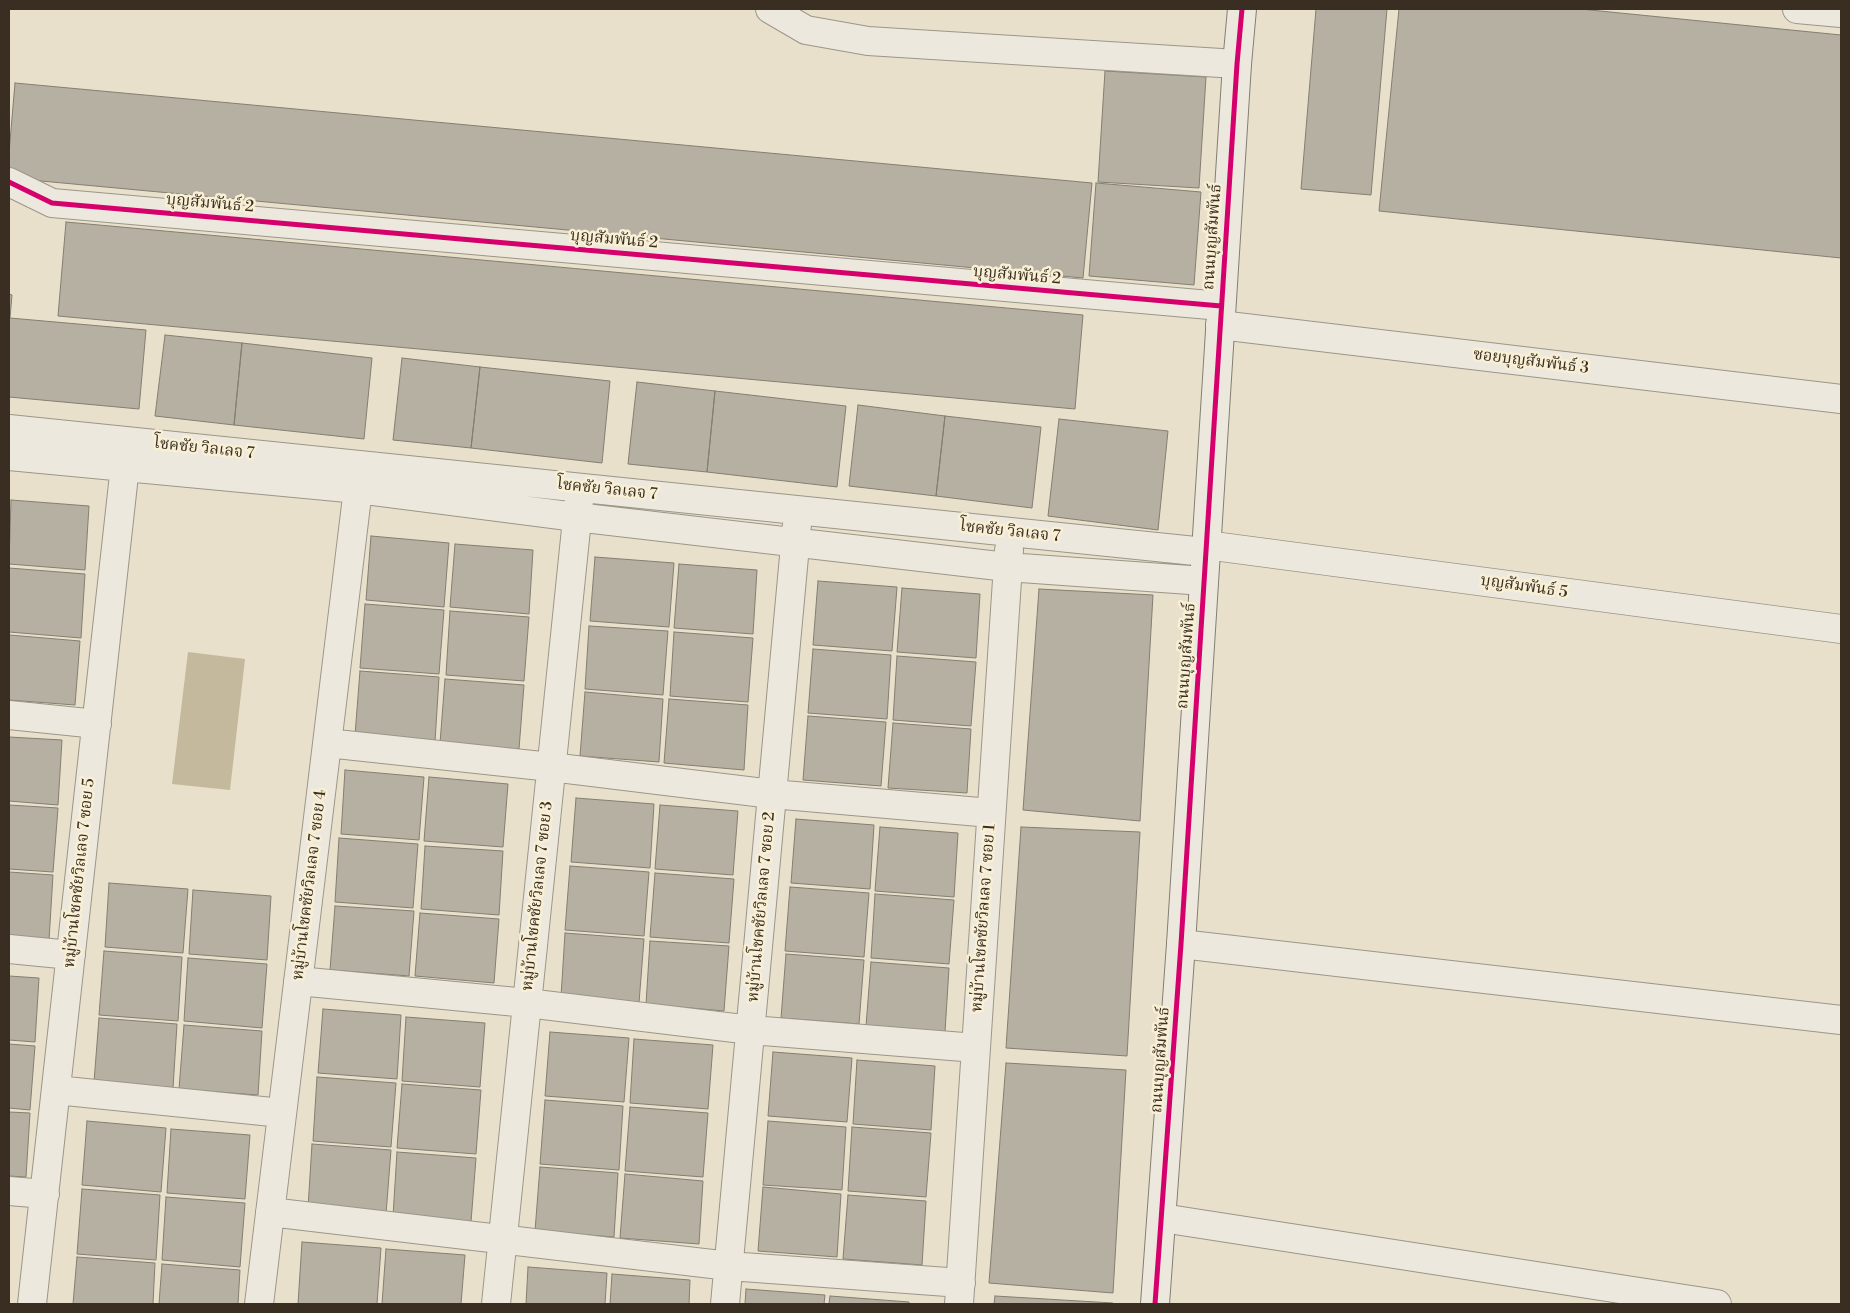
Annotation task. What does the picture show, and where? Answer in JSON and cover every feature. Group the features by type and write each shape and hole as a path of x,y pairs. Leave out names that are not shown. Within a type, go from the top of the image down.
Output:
{"street":[{"path":"770,9 806,30 868,41 1237,64"},
{"name":"ถนนบุญสัมพันธ์","path":"1156,1304 1182,944 1242,9"},
{"path":"1797,9 1841,13"},
{"name":"บุญสัมพันธ์ 2","path":"9,182 52,202 1221,316"},
{"name":"ซอยบุญสัมพันธ์ 3","path":"1221,316 1841,399"},
{"name":"โชคชัย วิลเลจ 7","path":"9,429 127,454 360,477 581,488 1011,532 1206,549"},
{"name":"โชคชัย วิลเลจ 7","path":"9,456 127,454"},
{"name":"หมู่บ้านโชคชัยวิลเลจ 7 ซอย 5","path":"32,1304 127,454"},
{"name":"โชคชัย วิลเลจ 7","path":"360,477 576,517 1007,567 1204,581"},
{"name":"หมู่บ้านโชคชัยวิลเลจ 7 ซอย 4","path":"259,1304 360,477"},
{"name":"หมู่บ้านโชคชัยวิลเลจ 7 ซอย 3","path":"496,1304 576,517 581,488"},
{"name":"หมู่บ้านโชคชัยวิลเลจ 7 ซอย 2","path":"725,1304 799,510"},
{"name":"หมู่บ้านโชคชัยวิลเลจ 7 ซอย 1","path":"960,1293 1007,567 1011,532"},
{"name":"บุญสัมพันธ์ 5","path":"1206,549 1841,629"},
{"path":"9,715 97,724"},
{"path":"328,743 551,767 772,794 991,813"},
{"path":"1182,944 1841,1020"},
{"path":"9,949 71,955"},
{"path":"298,981 527,1003 751,1030 976,1048"},
{"path":"56,1090 282,1113"},
{"path":"9,1191 45,1194"},
{"path":"270,1212 960,1293"},
{"path":"1162,1218 1717,1304"}],"shaded area":[{"path":"188,652 245,659 230,790 172,784"}],"building":[{"path":"1316,9 1387,9 1371,195 1301,189"},
{"path":"1399,9 1580,9 1841,35 1841,258 1379,211"},
{"path":"1105,71 1206,77 1199,188 1098,182"},
{"path":"15,83 1092,183 1083,278 9,178 9,153"},
{"path":"1096,183 1201,192 1194,285 1089,276"},
{"path":"66,222 1083,315 1075,409 58,316"},
{"path":"9,294 12,295 10,318 146,330 139,409 9,397"},
{"path":"165,335 242,343 234,425 155,416"},
{"path":"242,343 372,358 364,439 234,425"},
{"path":"402,358 480,367 471,448 393,440"},
{"path":"480,367 610,381 602,463 471,448"},
{"path":"637,382 715,391 707,472 628,464"},
{"path":"715,391 846,406 837,487 707,472"},
{"path":"858,405 945,416 936,496 849,486"},
{"path":"945,416 1041,427 1032,508 936,496"},
{"path":"1059,419 1168,431 1158,530 1048,516"},
{"path":"11,500 89,506 85,570 9,564"},
{"path":"371,536 449,543 444,607 366,600"},
{"path":"455,544 533,550 529,614 450,607"},
{"path":"595,557 674,563 669,627 590,621"},
{"path":"679,564 757,570 753,634 674,628"},
{"path":"9,568 85,574 81,638 9,632"},
{"path":"818,581 897,587 892,651 813,645"},
{"path":"902,588 980,594 976,658 897,652"},
{"path":"1039,589 1153,595 1140,821 1023,810"},
{"path":"365,604 444,610 439,674 360,668"},
{"path":"450,611 529,617 524,681 446,675"},
{"path":"589,626 668,631 663,695 585,689"},
{"path":"674,632 753,638 748,702 670,696"},
{"path":"9,635 80,641 75,705 9,700"},
{"path":"813,649 891,655 887,719 808,713"},
{"path":"897,656 976,662 971,726 893,720"},
{"path":"360,671 439,677 435,742 355,735"},
{"path":"445,679 524,685 519,749 440,743"},
{"path":"585,692 663,699 659,762 580,756"},
{"path":"669,699 748,705 744,770 664,763"},
{"path":"808,716 886,722 881,786 803,780"},
{"path":"893,723 971,729 967,793 888,788"},
{"path":"9,737 62,740 58,805 9,801"},
{"path":"345,770 424,777 419,840 341,834"},
{"path":"429,777 508,784 503,847 424,841"},
{"path":"576,798 654,804 650,868 571,862"},
{"path":"9,805 58,808 53,872 9,869"},
{"path":"660,805 738,811 733,875 655,869"},
{"path":"796,819 874,825 870,889 791,883"},
{"path":"880,827 958,833 954,897 875,891"},
{"path":"1021,827 1140,832 1127,1056 1006,1048"},
{"path":"339,838 418,844 413,908 335,902"},
{"path":"425,846 503,851 499,915 421,909"},
{"path":"570,866 649,872 644,936 565,930"},
{"path":"9,872 53,875 49,940 9,937"},
{"path":"655,873 734,879 729,943 650,937"},
{"path":"109,883 188,889 183,953 105,947"},
{"path":"790,887 869,893 864,957 785,951"},
{"path":"193,890 271,896 267,960 189,954"},
{"path":"875,894 954,900 949,964 871,958"},
{"path":"335,906 414,911 409,976 330,970"},
{"path":"420,913 499,919 494,983 415,976"},
{"path":"565,933 644,939 639,1003 561,997"},
{"path":"650,941 729,946 724,1011 646,1004"},
{"path":"104,951 182,957 178,1021 99,1015"},
{"path":"786,954 864,960 859,1024 781,1018"},
{"path":"188,958 267,964 262,1028 184,1021"},
{"path":"871,962 949,968 945,1032 866,1026"},
{"path":"9,976 39,978 35,1042 9,1040"},
{"path":"323,1009 401,1015 397,1079 318,1073"},
{"path":"406,1017 485,1023 480,1087 402,1081"},
{"path":"99,1018 177,1024 173,1088 94,1082"},
{"path":"184,1025 262,1031 258,1095 179,1089"},
{"path":"550,1032 629,1038 624,1102 545,1096"},
{"path":"634,1039 713,1045 708,1109 630,1103"},
{"path":"9,1044 35,1046 30,1110 9,1108"},
{"path":"773,1052 852,1058 847,1122 768,1116"},
{"path":"857,1060 935,1066 931,1130 853,1124"},
{"path":"1006,1063 1126,1070 1113,1293 989,1283"},
{"path":"317,1077 396,1083 391,1147 313,1141"},
{"path":"402,1084 481,1090 476,1154 397,1148"},
{"path":"545,1100 623,1106 619,1170 540,1164"},
{"path":"630,1107 708,1113 703,1177 625,1171"},
{"path":"9,1112 30,1113 26,1177 9,1176"},
{"path":"87,1121 166,1128 161,1192 82,1185"},
{"path":"768,1121 846,1127 842,1190 763,1185"},
{"path":"852,1127 931,1133 926,1197 848,1191"},
{"path":"171,1129 250,1135 245,1199 167,1193"},
{"path":"312,1144 391,1150 386,1214 308,1208"},
{"path":"397,1152 476,1158 471,1222 393,1216"},
{"path":"540,1167 618,1173 614,1237 535,1231"},
{"path":"625,1174 703,1181 699,1244 620,1238"},
{"path":"763,1187 841,1194 837,1257 758,1251"},
{"path":"82,1189 160,1195 156,1260 77,1254"},
{"path":"848,1195 926,1201 922,1265 843,1259"},
{"path":"166,1197 245,1203 240,1267 162,1260"},
{"path":"302,1242 381,1248 377,1304 298,1304"},
{"path":"386,1249 465,1255 461,1304 382,1304"},
{"path":"77,1257 155,1263 153,1304 73,1304"},
{"path":"162,1264 240,1270 238,1304 159,1304"},
{"path":"528,1267 607,1273 605,1304 526,1304"},
{"path":"612,1274 690,1280 689,1304 610,1304"},
{"path":"746,1289 825,1295 824,1304 745,1304"},
{"path":"830,1296 909,1302 909,1304 829,1304"},
{"path":"995,1296 1113,1303 1113,1304 994,1304"}],"cycle path":[{"path":"1155,1304 1181,944 1242,9"},
{"path":"9,182 52,203 1221,306"}]}
